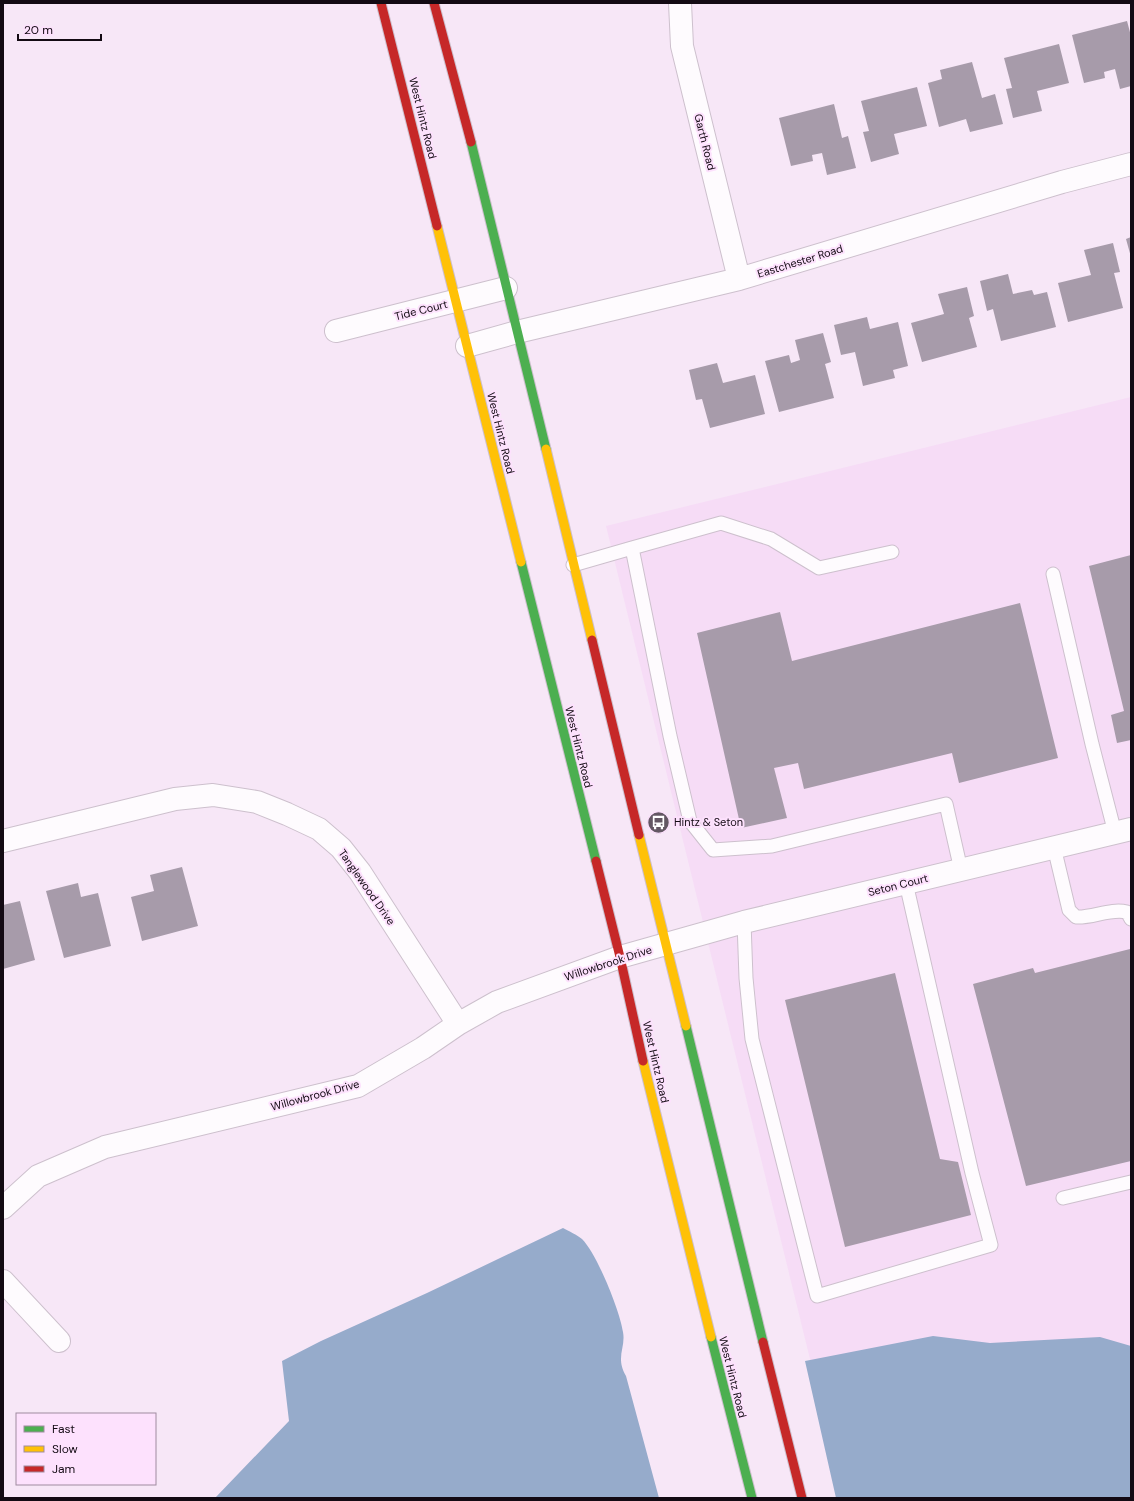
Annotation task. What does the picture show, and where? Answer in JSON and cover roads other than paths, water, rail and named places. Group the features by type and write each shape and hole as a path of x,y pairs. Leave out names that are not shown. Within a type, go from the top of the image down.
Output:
{"main road":[{"name":"West Hintz Road","path":"381,3 620,957 653,1108 752,1498"},
{"path":"434,3 471,141 802,1498"}],"street":[{"name":"Garth Road","path":"680,3 682,46 739,279"},
{"name":"Eastchester Road","path":"467,346 517,332 739,279 1062,182 1131,164"},
{"name":"Tide Court","path":"336,331 506,288"},
{"name":"Tanglewood Drive","path":"3,841 175,799 213,795 257,802 319,829 341,848 360,872 458,1024"},
{"name":"Seton Court","path":"666,944 744,922 1123,831"},
{"name":"Willowbrook Drive","path":"3,1208 38,1176 105,1147 358,1086 423,1048 458,1024 497,1002 620,957 666,944"},
{"path":"3,1281 59,1341"}],"lane":[{"path":"574,565 721,523 772,539 819,568 892,552"},
{"path":"632,548 670,736 690,821 713,850 772,846 946,804 961,870"},
{"path":"1053,574 1092,744 1123,831"},
{"path":"1054,847 1069,910 1076,918 1086,918 1118,910 1127,912 1131,920"},
{"path":"744,922 746,978 752,1039 817,1296 991,1245 972,1173 906,883"},
{"path":"1063,1198 1131,1182"}],"water":[{"path":"563,1228 582,1239 588,1246 601,1269 613,1297 624,1338 621,1363 626,1376 659,1498 215,1498 289,1421 282,1361 321,1341 427,1293"},
{"path":"933,1336 990,1343 1100,1337 1131,1346 1131,1498 836,1498 805,1361"}],"place":[{"name":"Hintz & Seton","path":"659,822"}]}
